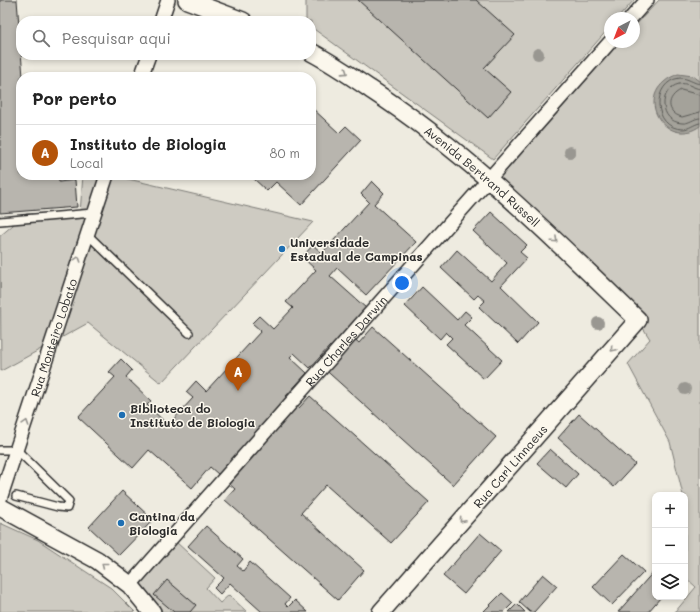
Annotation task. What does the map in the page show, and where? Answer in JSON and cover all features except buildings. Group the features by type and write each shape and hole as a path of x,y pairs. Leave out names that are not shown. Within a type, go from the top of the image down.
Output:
{"street":[{"path":"163,16 168,0"},
{"path":"187,0 230,16"},
{"path":"636,12 647,0"},
{"name":"Rua Charles Darwin","path":"130,585 605,48"},
{"name":"Avenida Bertrand Russell","path":"316,55 406,113 490,178 638,320"},
{"path":"143,72 147,60"},
{"name":"Rua Monteiro Lobato","path":"0,499 104,180"},
{"name":"Rua Carl Linnaeus","path":"381,612 638,320"},
{"path":"0,508 97,560 130,585 152,612"}],"lane":[{"path":"0,221 93,213"},
{"path":"86,233 189,333"},
{"path":"0,450 17,450 69,501 67,508 16,496"}],"shaded area":[{"path":"306,0 634,0 623,12 604,12 604,34 493,159 316,31 316,16 306,16"},
{"path":"659,0 700,0 700,612 675,612 685,600 688,600 688,597 696,587 688,580 688,492 682,492 670,442 628,364 650,339 638,320 489,178 507,170 615,48 640,48 640,21"},
{"path":"83,180 132,180 313,222 161,383 88,323 1,371 0,236 26,214 80,213"},
{"path":"0,523 38,540 111,588 135,612 0,612"},
{"path":"175,541 215,578 206,588 220,603 229,595 247,612 162,612 137,582"}],"water":[{"path":"678,74 693,76 700,81 700,126 689,131 678,132 668,128 661,121 656,112 654,102 657,91 664,82"}],"place":[{"name":"Universidade Estadual de Campinas","path":"282,249"},
{"name":"Instituto de Biologia","path":"238,391"},
{"name":"Biblioteca do Instituto de Biologia","path":"122,415"},
{"name":"Cantina da Biologia","path":"121,523"}]}
